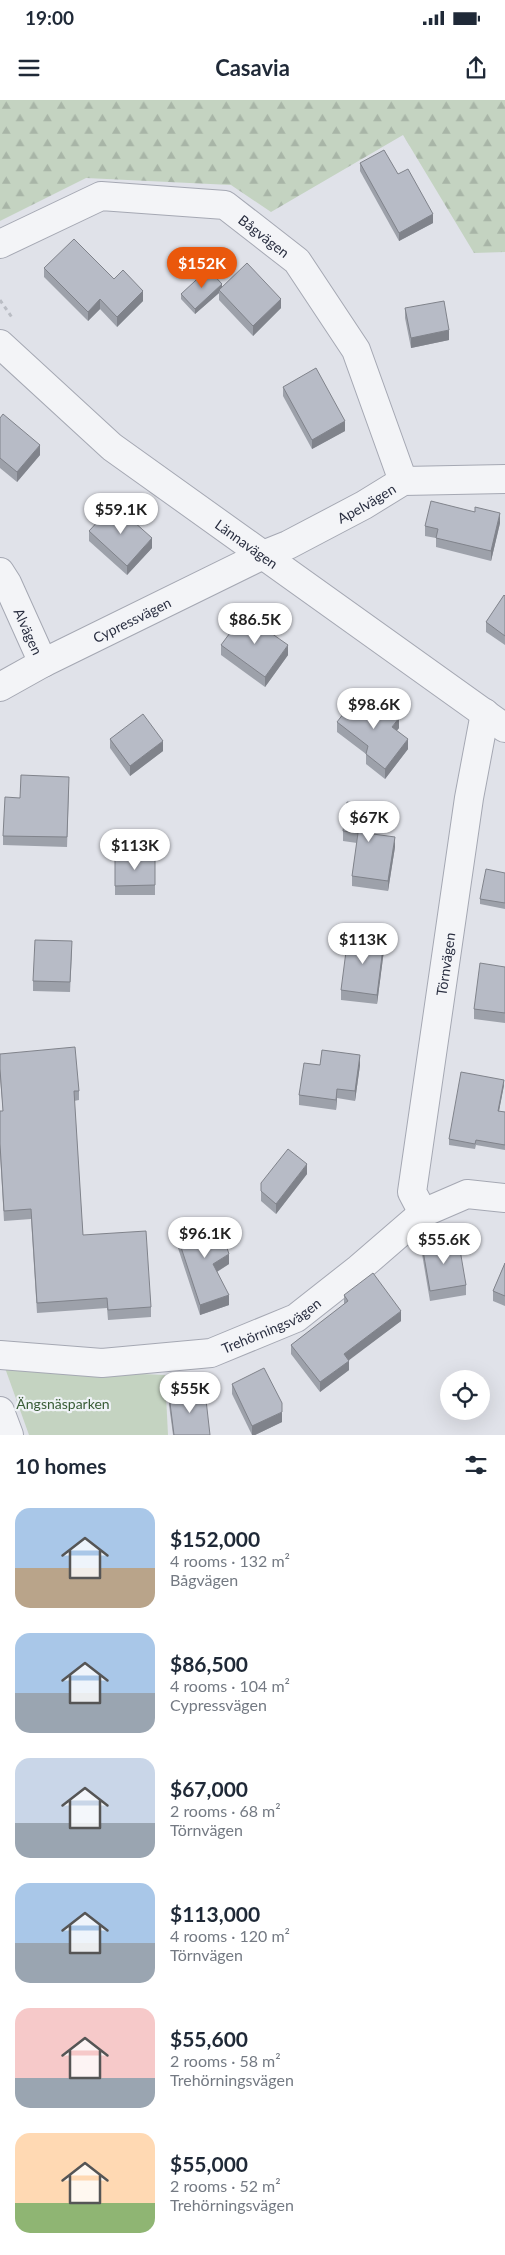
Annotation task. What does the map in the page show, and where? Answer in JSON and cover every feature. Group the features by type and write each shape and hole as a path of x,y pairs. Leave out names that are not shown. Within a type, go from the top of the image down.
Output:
{"street":[{"name":"Bågvägen","path":"0,244 101,196 225,205 298,261 356,350 403,481"},
{"name":"Lännavägen","path":"0,344 112,447 495,721"},
{"name":"Apelvägen","path":"263,555 288,545 364,505 403,481 505,478"},
{"name":"Cypressvägen","path":"0,688 44,663 263,555"},
{"name":"Alvägen","path":"0,572 8,584 44,663"},
{"name":"Törnvägen","path":"423,1213 412,1192 469,798 495,721"},
{"name":"Trehörningsvägen","path":"0,1355 102,1364 211,1353 296,1318 357,1270 423,1213 467,1194 505,1198"},
{"path":"0,1411 9,1435"}],"green space":[{"path":"0,100 505,100 505,252 474,253 403,135 271,212 231,185 86,178 0,221"},
{"name":"Ängsnäsparken","path":"5,1368 165,1375 168,1435 29,1435"}],"building":[{"path":"384,150 398,174 408,169 433,214 399,233 360,163"},
{"path":"74,239 114,279 123,270 143,291 117,317 100,299 88,312 44,268"},
{"path":"247,263 281,299 253,326 219,290"},
{"path":"208,269 222,284 195,309 181,294"},
{"path":"444,301 449,330 411,338 405,308"},
{"path":"316,368 345,421 312,440 283,387"},
{"path":"3,414 40,445 17,472 0,458 0,418"},
{"path":"431,501 475,512 475,507 500,513 491,551 436,538 438,529 425,526"},
{"path":"114,504 152,538 127,566 89,531"},
{"path":"505,596 505,636 486,622"},
{"path":"244,614 288,645 265,677 221,645"},
{"path":"357,696 371,707 376,701 399,718 392,727 408,739 385,769 366,754 368,746 337,722"},
{"path":"143,714 163,741 130,766 110,739"},
{"path":"21,775 69,777 67,837 3,836 5,797 20,798"},
{"path":"347,802 377,806 373,834 395,837 388,881 352,876 358,833 343,831"},
{"path":"155,856 155,885 115,886 115,857"},
{"path":"486,869 505,873 505,903 480,899"},
{"path":"348,936 384,940 377,995 341,990"},
{"path":"35,940 72,941 70,982 33,981"},
{"path":"480,963 505,967 505,1013 474,1009"},
{"path":"75,1047 79,1091 74,1091 83,1235 146,1231 151,1307 108,1310 107,1298 37,1303 31,1209 4,1211 0,1144 0,1111 3,1111 0,1054"},
{"path":"322,1050 360,1055 355,1091 337,1089 336,1100 299,1095 304,1063 320,1065"},
{"path":"461,1072 504,1080 498,1111 505,1112 505,1145 476,1140 475,1144 449,1139"},
{"path":"288,1149 307,1164 276,1204 261,1191 261,1183"},
{"path":"217,1218 229,1254 213,1264 229,1295 200,1305 176,1232"},
{"path":"458,1238 466,1285 430,1291 422,1245"},
{"path":"505,1263 505,1296 493,1291"},
{"path":"373,1273 401,1311 344,1354 349,1361 320,1382 291,1345 348,1301 344,1295"},
{"path":"264,1368 282,1403 282,1412 252,1426 232,1384"},
{"path":"205,1391 210,1435 174,1435 169,1395"}]}
